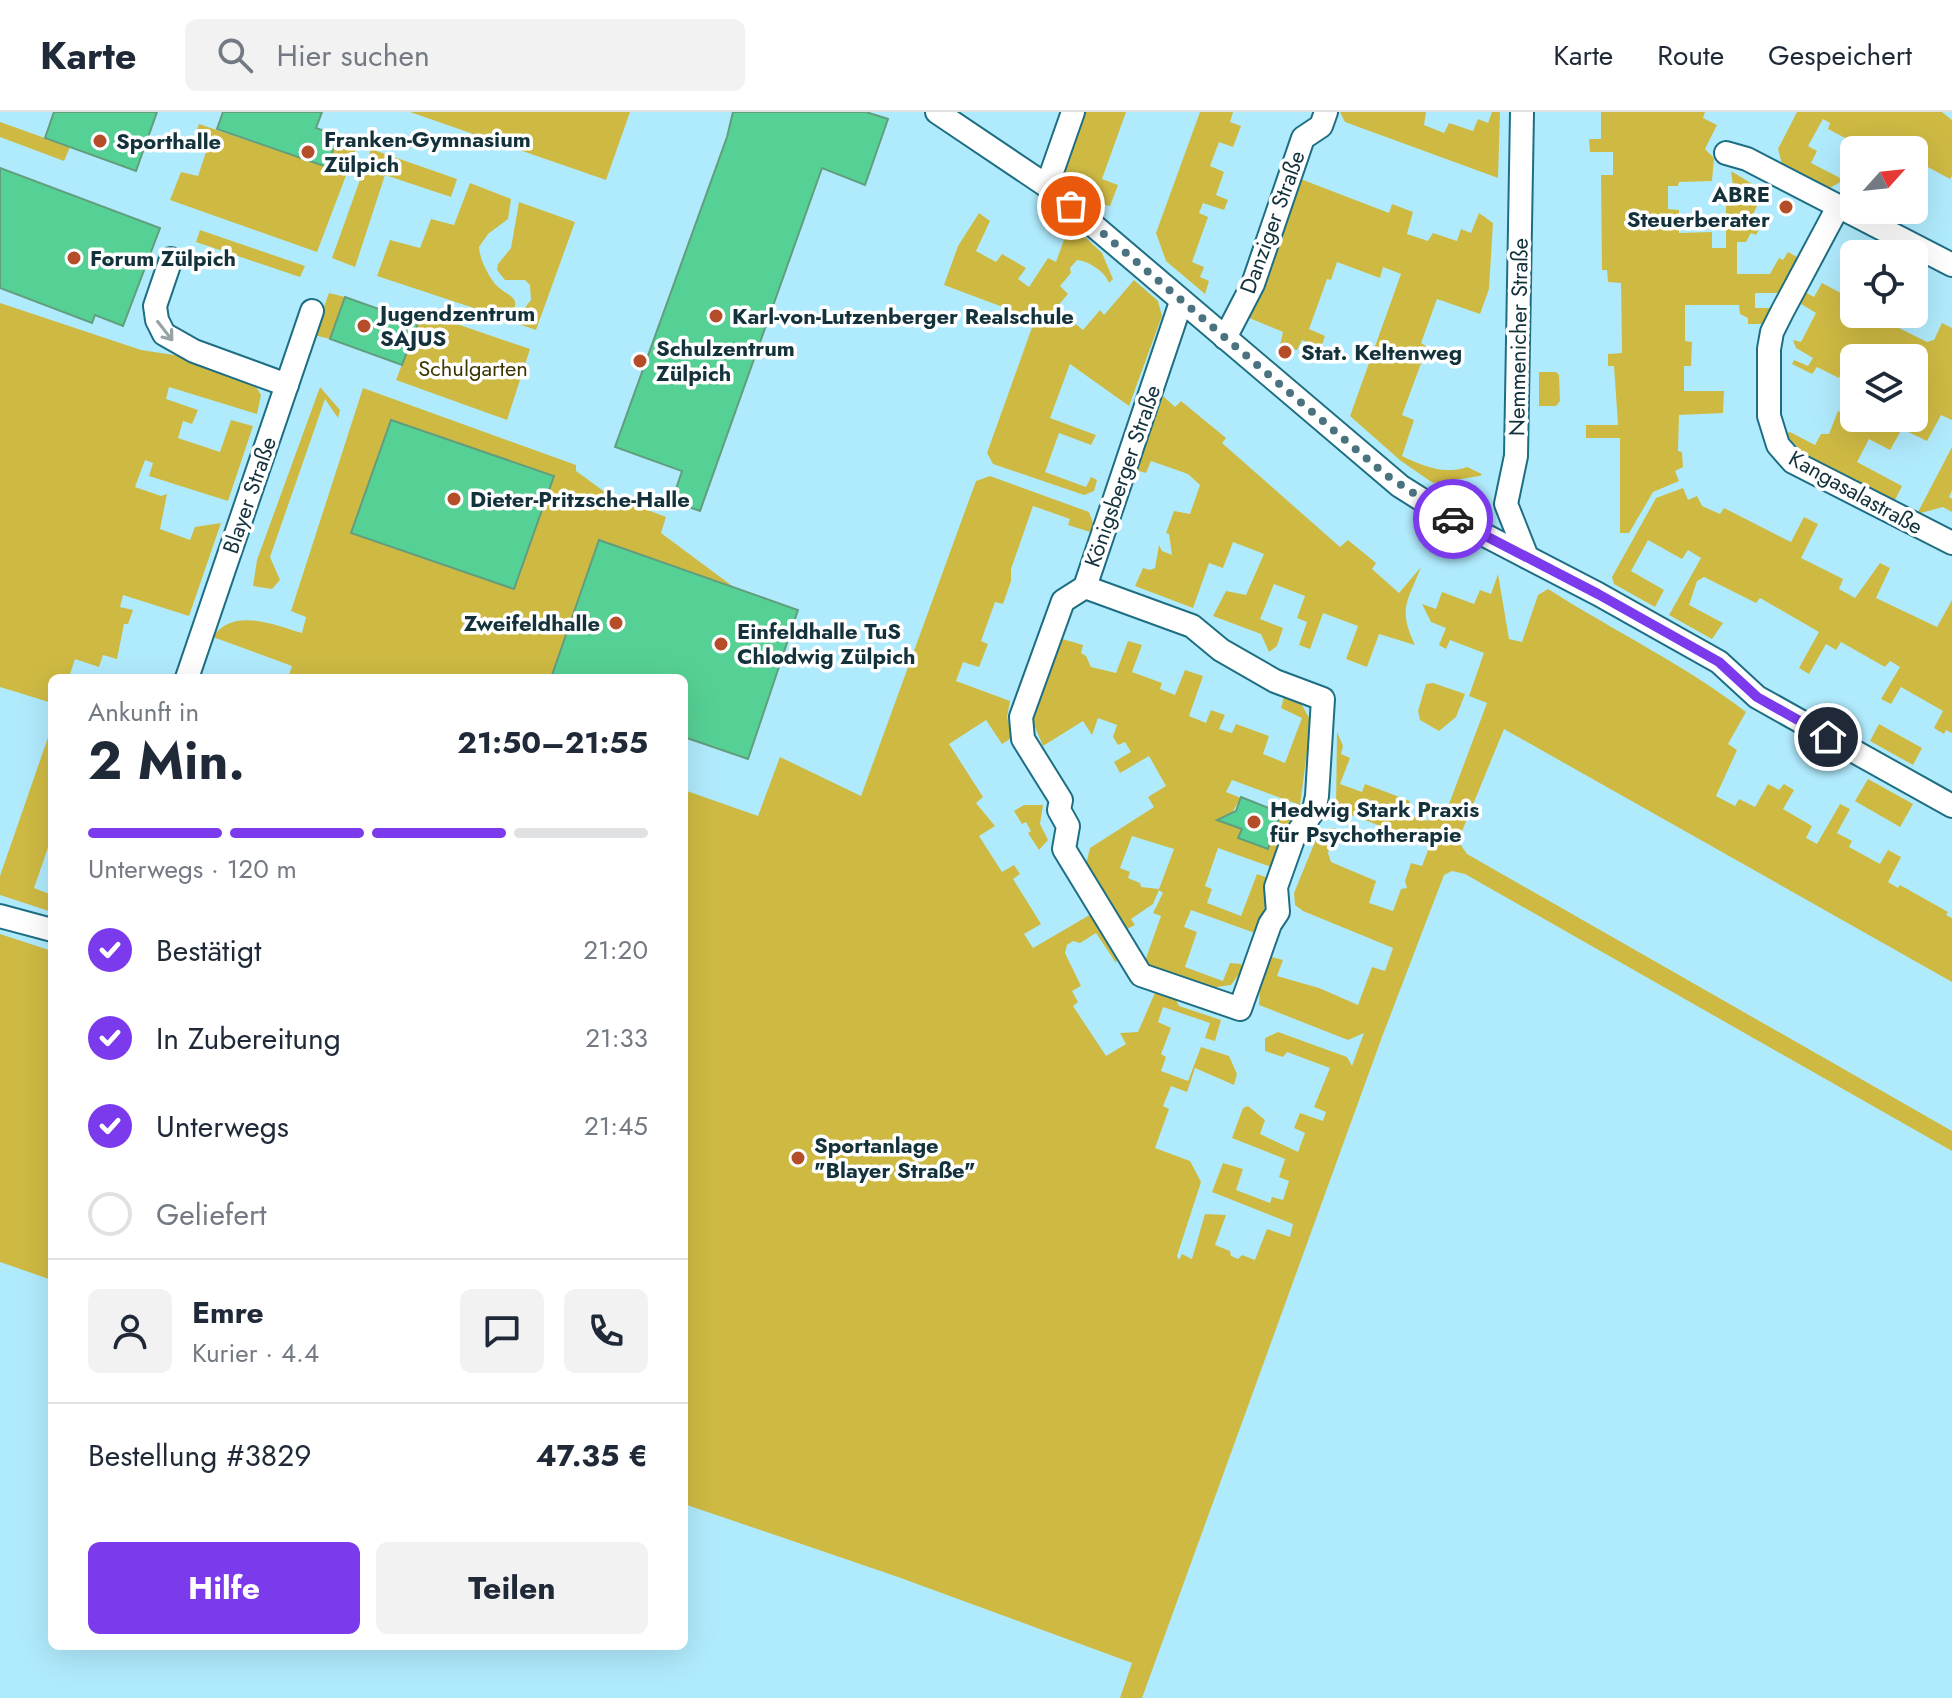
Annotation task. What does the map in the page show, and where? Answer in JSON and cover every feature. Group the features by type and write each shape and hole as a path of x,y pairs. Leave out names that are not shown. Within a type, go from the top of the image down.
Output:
{"street":[{"path":"937,112 1047,186 1400,486 1446,515 1719,662 1757,697 1952,806"},
{"path":"1047,186 1073,112"},
{"name":"Danziger Straße","path":"1225,338 1253,284 1303,138 1321,126 1326,112"},
{"name":"Nemmenicher Straße","path":"1522,112 1516,456 1506,504 1527,557"},
{"path":"1726,153 1747,159 1952,265"},
{"name":"Kangasalastraße","path":"1838,207 1772,332 1768,394 1773,433 1793,462 1952,543"},
{"path":"171,259 155,306 164,334 194,351 287,385"},
{"name":"Königsberger Straße","path":"1085,587 1192,626 1221,650 1275,681 1323,699 1314,810 1293,839 1284,863 1276,887 1278,912 1270,924 1240,1009 1141,975 1064,849 1068,826 1059,810 1061,800 1023,739 1021,717 1063,601 1085,587 1181,302"},
{"name":"Blayer Straße","path":"188,674 312,311"},
{"path":"0,916 48,929"}],"green space":[{"path":"410,112 630,112 606,180"},
{"path":"1080,112 1126,112 1102,179 1118,185 1110,206 1101,204 1060,168"},
{"path":"1200,112 1233,112 1230,122 1241,126 1233,147 1219,142 1210,166 1224,172 1216,195 1228,200 1224,210 1203,203 1199,213 1208,217 1192,262 1204,267 1200,277 1209,281 1205,294 1166,261 1156,233"},
{"path":"1340,112 1426,112 1424,125 1444,133 1449,123 1473,131 1478,119 1488,123 1492,112 1500,112 1498,178 1345,122"},
{"path":"1601,112 1705,112 1703,118 1717,125 1705,149 1714,158 1712,181 1679,182 1678,186 1668,186 1668,209 1679,210 1679,233 1712,232 1712,248 1726,248 1726,202 1735,201 1731,171 1764,191 1750,221 1760,227 1756,235 1751,233 1746,242 1737,242 1737,274 1770,274 1779,258 1783,260 1788,252 1799,258 1778,293 1755,293 1755,308 1770,308 1767,324 1748,324 1748,318 1740,314 1739,305 1685,305 1685,341 1692,342 1691,366 1684,366 1684,391 1724,391 1723,413 1679,415 1678,451 1682,452 1683,467 1675,471 1679,481 1653,492 1629,533 1620,533 1620,438 1586,438 1586,425 1618,425 1614,366 1608,366 1608,354 1622,353 1621,283 1608,282 1607,270 1602,270 1601,175 1613,175 1613,152 1590,152 1589,139 1601,139"},
{"path":"1797,112 1942,112 1952,120 1950,179 1928,167 1928,136 1841,136 1828,129 1830,123 1823,119 1808,146 1817,151 1811,163 1840,178 1840,182 1828,189 1782,164 1778,149"},
{"path":"0,122 70,147 64,161 0,137"},
{"path":"199,124 327,167 339,136 358,144 317,252 170,200 181,172 198,176 207,149 192,143"},
{"path":"371,149 457,179 451,197 385,175 355,267 332,258"},
{"path":"1298,178 1389,213 1392,204 1413,212 1407,234 1428,241 1433,233 1457,241 1461,229 1471,233 1479,213 1493,223 1489,289 1480,314 1437,299 1421,343 1427,347 1402,415 1414,420 1402,456 1442,470 1467,467 1482,474 1480,476 1433,483 1401,461 1350,416 1401,274 1383,267 1380,278 1337,262 1331,280 1327,279 1309,329 1325,336 1321,347 1302,340 1297,350 1280,345 1283,332 1247,317"},
{"path":"470,183 511,199 508,219 488,234 479,247 482,262 492,280 515,301 507,319 377,276 390,240 420,248 431,219 454,225"},
{"path":"519,202 575,222 536,330 513,322 531,300 530,285 525,280 505,280 497,270 511,248"},
{"path":"979,213 990,221 976,251 996,262 1002,254 1026,268 1018,279 1029,287 1048,258 1056,262 1070,223 1102,253 1113,279 1109,283 1096,267 1077,260 1060,286 1068,294 1056,308 1083,330 1100,310 1104,315 1134,280 1158,301 1162,316 1129,406 1070,364 1050,418 1096,435 1091,445 1059,433 1045,472 1086,487 1091,477 1097,480 1094,491 1084,495 993,464 987,453 1035,319 944,285 958,246"},
{"path":"200,230 305,266 300,277 196,242"},
{"path":"1822,283 1840,293 1840,328 1899,328 1927,342 1934,340 1942,323 1952,328 1952,420 1941,415 1927,441 1908,432 1928,432 1928,344 1840,344 1839,378 1817,367 1812,374 1792,364 1794,360 1808,366 1813,358 1796,348 1793,340 1801,342 1816,313 1801,304 1805,292 1814,297"},
{"path":"329,293 345,297 330,339 314,335"},
{"path":"0,303 141,350 187,357 255,385 261,395 257,414 169,387 166,399 198,410 192,424 183,421 178,438 220,452 231,420 253,426 228,501 149,476 153,463 145,460 135,487 161,496 167,494 160,529 190,540 195,527 221,523 189,616 123,595 120,607 133,610 128,624 124,624 117,659 103,655 99,667 75,659 70,674 48,674 48,702 0,687"},
{"name":"Schulgarten","path":"425,313 530,349 507,420 396,380 418,323"},
{"path":"1539,372 1556,372 1559,375 1560,401 1556,406 1539,406"},
{"path":"320,387 340,410 338,418 325,399 270,557 280,580 272,589 253,586 257,560"},
{"path":"363,388 576,465 576,471 609,495 666,517 661,533 739,591 798,610 748,759 689,738 688,741 688,674 289,674 292,666 213,637 232,622 243,620 268,623 302,633 306,617 291,611"},
{"path":"1163,396 1175,407 1181,401 1226,438 1222,443 1340,547 1348,540 1376,563 1372,569 1399,593 1421,567 1406,606 1407,623 1415,645 1379,634 1367,667 1346,659 1358,626 1323,613 1310,649 1299,645 1307,622 1297,618 1305,596 1274,584 1260,619 1283,628 1277,646 1269,652 1261,634 1213,616 1226,591 1246,595 1264,554 1233,542 1223,568 1209,563 1193,608 1135,586 1143,568 1155,568 1159,545 1162,551 1172,555 1169,534 1166,533 1174,511 1190,514 1200,485 1188,474 1151,461 1146,473 1136,470"},
{"path":"1838,411 1840,432 1900,432 1890,450 1869,439 1857,462 1902,486 1894,502 1808,458 1785,434 1790,432 1815,445 1821,434 1829,434"},
{"path":"1952,447 1952,490 1949,497 1952,499 1952,512 1943,507 1917,514"},
{"path":"990,476 1089,512 1093,523 1090,532 1068,525 1070,519 1033,506 1011,569 1011,581 1003,604 995,602 981,641 988,644 979,667 963,662 956,681 1010,701 1007,717 1013,737 1002,744 986,720 949,744 983,797 976,803 995,826 979,836 1002,872 1014,865 1020,874 1013,879 1041,924 1024,934 1033,948 1093,913 1118,955 1116,963 1096,933 1080,943 1073,941 1067,945 1065,953 1081,986 1072,991 1078,1002 1073,1006 1106,1056 1126,1044 1120,1033 1138,1032 1157,988 1173,993 1179,1006 1221,1020 1215,1041 1205,1038 1210,1023 1163,1007 1158,1022 1171,1028 1161,1054 1166,1057 1161,1071 1188,1081 1201,1047 1229,1056 1237,1074 1234,1085 1195,1068 1187,1092 1171,1086 1163,1106 1169,1109 1155,1148 1190,1161 1201,1182 1177,1256 1179,1260 1182,1254 1192,1259 1205,1214 1226,1215 1215,1245 1230,1251 1231,1256 1238,1259 1242,1255 1255,1260 1267,1229 1290,1237 1293,1224 1212,1192 1223,1163 1243,1169 1236,1190 1270,1203 1272,1197 1283,1200 1289,1181 1279,1177 1285,1159 1232,1138 1243,1108 1248,1106 1265,1120 1260,1134 1298,1152 1305,1133 1294,1128 1300,1113 1323,1121 1326,1112 1314,1107 1330,1068 1287,1052 1283,1057 1265,1051 1265,1038 1278,1032 1347,1057 1352,1066 1364,1033 1348,1040 1259,1005 1260,985 1268,956 1283,960 1277,976 1319,988 1358,1005 1372,967 1385,971 1393,948 1303,911 1295,905 1294,893 1319,832 1327,829 1338,829 1348,836 1331,843 1328,853 1331,862 1376,881 1369,903 1393,911 1401,889 1407,888 1405,881 1411,863 1422,866 1430,845 1336,809 1337,732 1343,746 1341,754 1350,758 1340,784 1362,792 1365,784 1410,801 1406,814 1428,821 1430,816 1443,820 1487,703 1469,696 1484,653 1450,640 1446,649 1439,645 1446,628 1431,622 1422,604 1436,609 1442,592 1474,604 1480,590 1491,594 1498,574 1509,639 1522,642 1538,595 1548,589 1699,679 1746,712 1728,744 1737,750 1716,796 1735,806 1739,799 1755,807 1768,784 1779,790 1784,784 1794,790 1783,809 1812,826 1806,838 1817,844 1840,804 1850,809 1837,833 1852,841 1849,847 1880,864 1888,850 1901,857 1888,882 1898,888 1900,885 1948,912 1946,915 1952,918 1952,982 1504,729 1458,841 1467,854 1952,1131 1952,1151 1465,874 1452,871 1444,875 1142,1698 1120,1698 1132,1663 898,1577 688,1505 688,791 758,816 780,757 861,796 976,481"},
{"path":"1683,488 1688,500 1697,496 1702,506 1720,514 1724,508 1791,542 1804,517 1818,524 1801,558 1843,579 1839,589 1855,598 1880,563 1890,568 1876,598 1937,627 1952,600 1952,733 1946,730 1944,734 1934,728 1943,711 1901,687 1891,704 1881,699 1900,667 1890,661 1885,667 1841,642 1836,650 1826,644 1809,674 1799,668 1819,632 1760,598 1756,603 1704,577 1697,581 1689,605 1723,623 1712,639 1669,615 1701,558 1688,550 1682,559 1648,540 1631,571 1664,590 1655,607 1614,584 1612,577 1656,498"},
{"path":"1062,639 1083,645 1081,653 1091,667 1116,673 1128,641 1142,645 1132,672 1162,683 1160,689 1175,695 1185,670 1203,676 1189,716 1206,723 1211,710 1225,715 1219,729 1232,733 1236,724 1269,736 1263,754 1285,763 1302,718 1281,708 1285,693 1300,702 1311,721 1300,805 1232,780 1226,792 1241,798 1228,819 1231,825 1242,829 1239,838 1268,848 1281,813 1296,816 1284,834 1271,867 1218,848 1205,886 1212,889 1207,903 1241,916 1257,874 1268,878 1266,904 1255,933 1191,910 1184,927 1197,932 1185,967 1223,981 1230,963 1241,964 1242,970 1231,985 1210,988 1144,964 1161,916 1153,913 1163,893 1159,890 1153,904 1131,919 1135,925 1125,930 1086,864 1090,848 1154,807 1148,797 1166,786 1149,756 1120,773 1114,762 1131,752 1125,742 1118,745 1113,737 1117,725 1098,718 1092,735 1083,721 1043,746 1033,722","holes":["1132,836 1174,849 1159,889 1141,887 1140,883 1128,878 1130,872 1120,868"]},
{"path":"1433,683 1465,694 1456,717 1439,731 1420,720 1418,711 1426,684"},
{"path":"1879,724 1922,748 1913,765 1870,741"},
{"path":"48,738 48,848 34,888 48,893 48,911 0,895 0,876"},
{"path":"1868,779 1913,804 1900,827 1855,801"},
{"path":"1024,805 1043,805 1040,824 1048,840 1039,850 1028,833 1031,831 1026,822 1022,824 1014,811"},
{"path":"0,934 48,950 48,1279 0,1262"}],"building":[{"name":"Sporthalle","path":"54,112 157,112 136,171 45,138"},
{"name":"Franken-Gymnasium Zülpich","path":"223,112 322,112 316,128 338,136 327,167 217,129"},
{"name":"Karl-von-Lutzenberger Realschule","path":"733,112 866,112 888,119 865,185 822,168 700,511 672,501 682,471 615,447 727,137"},
{"name":"Forum Zülpich","path":"0,168 160,228 123,326 95,315 92,323 0,288"},
{"name":"Jugendzentrum SAJUS","path":"345,297 418,323 402,365 330,339"},
{"name":"Dieter-Pritzsche-Halle","path":"391,420 554,476 514,589 351,533"},
{"name":"Einfeldhalle TuS Chlodwig Zülpich","path":"599,540 798,610 748,759 688,738 688,674 552,674"},
{"name":"Hedwig Stark Praxis für Psychotherapie","path":"1241,797 1281,813 1268,849 1238,838 1242,829 1217,820 1236,811"}],"way so far":[{"path":"1071,206 1386,475 1453,519"}],"place":[{"name":"Sporthalle","path":"100,141"},
{"name":"Franken-Gymnasium Zülpich","path":"308,152"},
{"name":"ABRE Steuerberater","path":"1786,207"},
{"name":"Forum Zülpich","path":"74,258"},
{"name":"Karl-von-Lutzenberger Realschule","path":"716,316"},
{"name":"Jugendzentrum SAJUS","path":"364,326"},
{"name":"Stat. Keltenweg","path":"1285,352"},
{"name":"Schulzentrum Zülpich","path":"640,361"},
{"name":"Dieter-Pritzsche-Halle","path":"454,499"},
{"name":"Zweifeldhalle","path":"616,623"},
{"name":"Einfeldhalle TuS Chlodwig Zülpich","path":"721,644"},
{"name":"Hedwig Stark Praxis für Psychotherapie","path":"1254,822"},
{"name":"Sportanlage \"Blayer Straße\"","path":"798,1158"}],"route":[{"path":"1453,519 1598,594 1719,662 1757,697 1828,737"}]}
